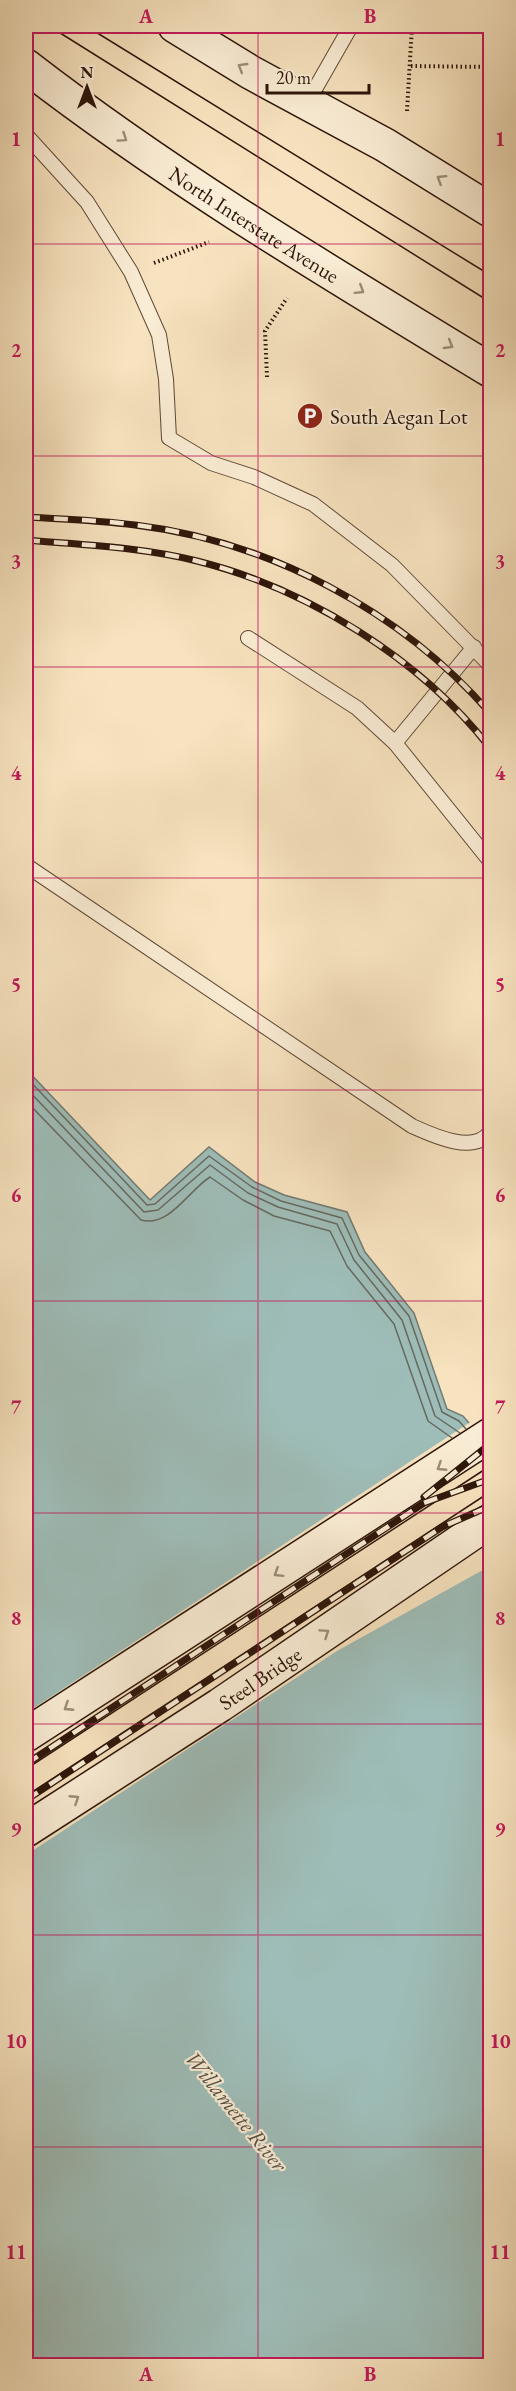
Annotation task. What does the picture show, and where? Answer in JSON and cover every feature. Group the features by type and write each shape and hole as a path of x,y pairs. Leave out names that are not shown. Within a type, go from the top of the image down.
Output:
{"main road":[{"path":"175,26 307,103 385,145 490,210"},
{"name":"North Interstate Avenue","path":"26,66 91,116 196,188 490,370"},
{"path":"26,1735 490,1435"},
{"name":"Steel Bridge","path":"26,1830 220,1705 490,1521"}],"lane":[{"path":"307,103 350,26"},
{"path":"26,135 87,202 131,272 159,334 166,379 169,438 211,464 254,477 313,504 393,564 490,665"},
{"path":"248,638 357,708 395,743 490,861"},
{"path":"395,743 474,647"},
{"path":"27,866 412,1126 438,1137 465,1143 487,1137 490,1132"}],"path":[{"path":"407,111 412,26"},
{"path":"411,66 490,67"},
{"path":"131,272 209,242"},
{"path":"267,376 265,331 287,298"}],"water":[{"name":"Willamette River","path":"26,1069 150,1200 209,1147 255,1182 284,1195 347,1212 365,1252 414,1313 447,1409 463,1416 490,1447 490,2365 26,2365"}],"pier":[{"path":"472,1421 490,1443 490,1566 337,1651 26,1855 26,1713"}],"tram line":[{"path":"49,26 490,302"},
{"path":"86,26 490,275"},
{"path":"26,1769 490,1466"},
{"path":"26,1796 490,1492"}],"railway":[{"path":"26,517 121,523 185,533 234,547 283,565 329,587 374,613 416,643 455,676 490,713"},
{"path":"26,540 112,547 176,556 238,573 279,589 359,631 396,657 430,685 490,748"},
{"path":"424,1497 490,1444"},
{"path":"26,1764 424,1503 490,1479"},
{"path":"26,1800 442,1527 490,1506"}],"place":[{"name":"South Aegan Lot","path":"310,416"}]}
